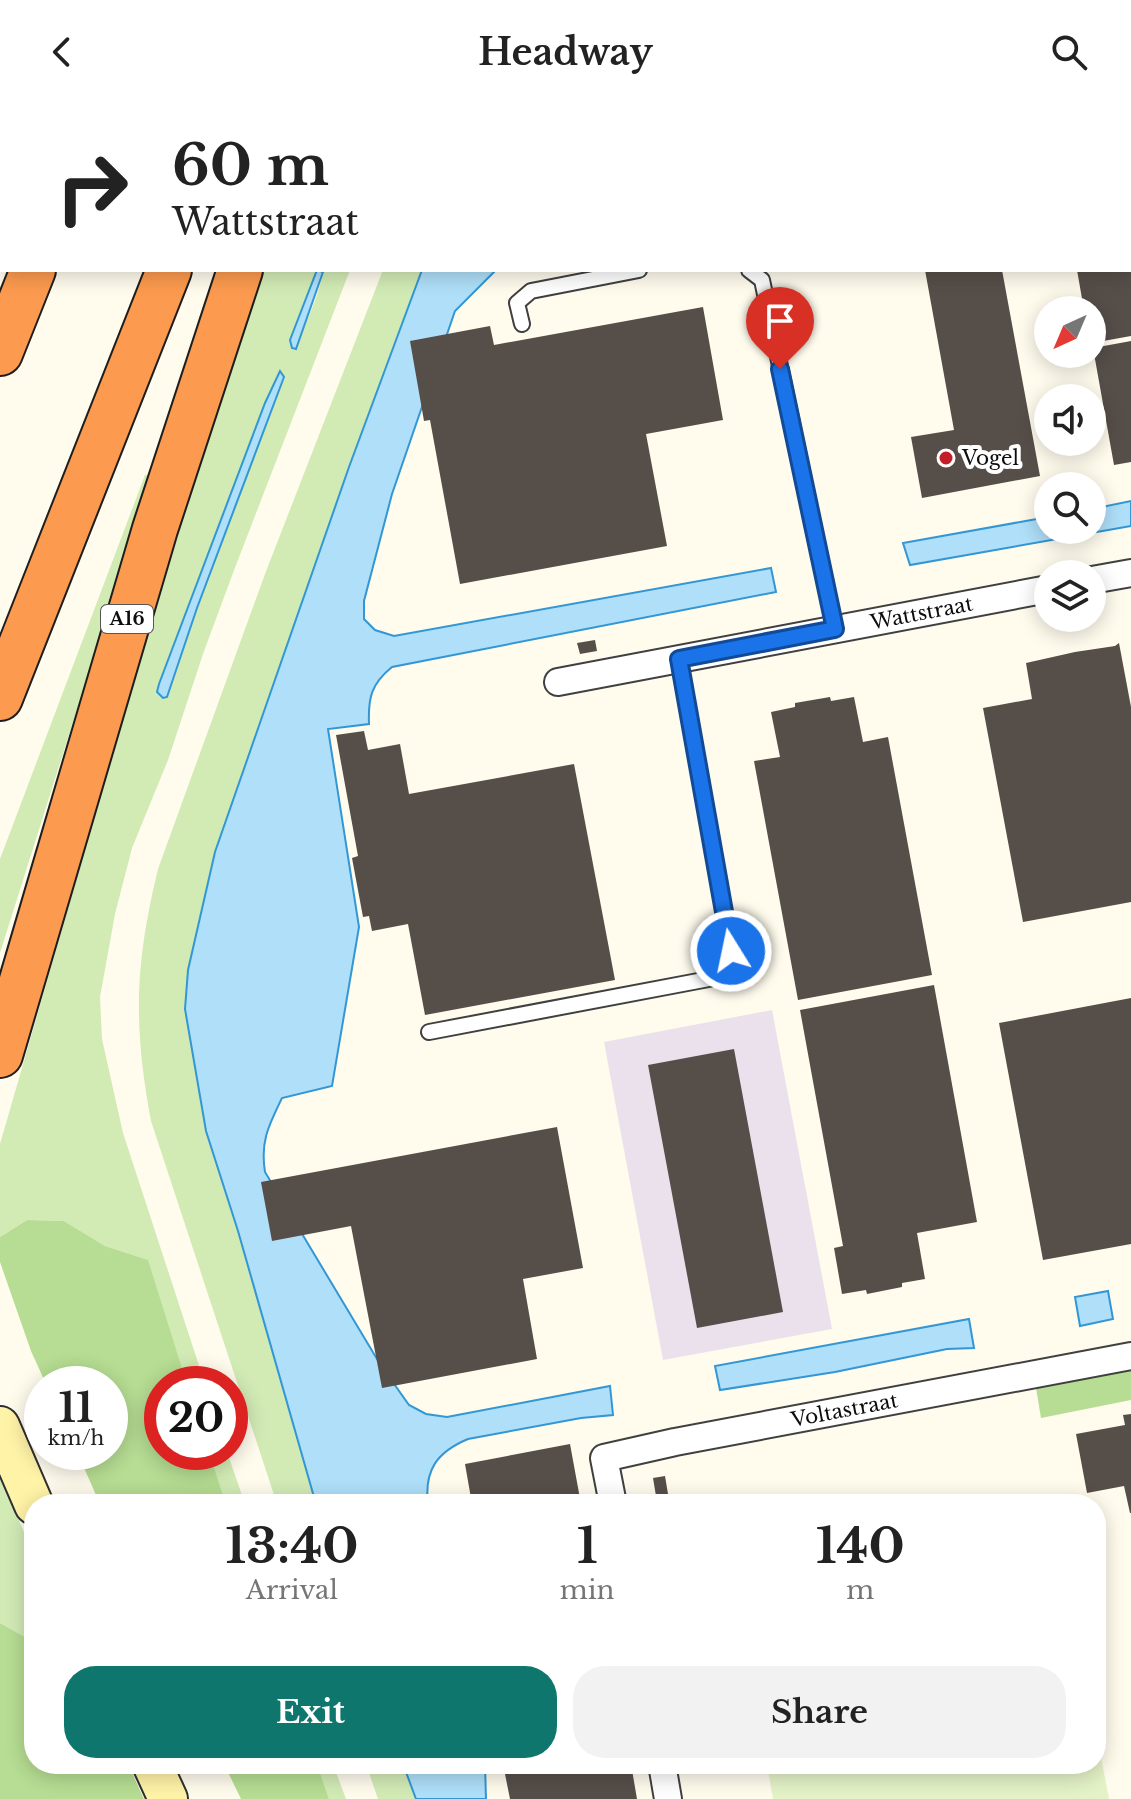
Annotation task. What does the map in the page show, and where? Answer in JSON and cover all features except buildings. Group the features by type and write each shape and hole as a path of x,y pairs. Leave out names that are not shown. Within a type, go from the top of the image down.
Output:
{"highway":[{"path":"0,353 32,272"},
{"path":"0,698 168,272"},
{"name":"A16","path":"0,1055 150,544 239,272"}],"main road":[{"path":"0,1426 29,1494"},
{"path":"157,1774 168,1799"}],"street":[{"path":"1106,577 1131,573"},
{"name":"Wattstraat","path":"558,682 1034,592"},
{"name":"Voltastraat","path":"611,1494 604,1458 1131,1356"},
{"path":"664,1774 668,1799"}],"lane":[{"path":"522,324 517,303 531,291 629,272"},
{"path":"752,272 762,280 835,629"},
{"path":"429,1032 714,978 731,951 679,659"}],"shaded area":[{"path":"772,1010 832,1329 663,1360 604,1042"}],"green space":[{"path":"260,272 317,272 290,340 296,348 316,297 321,272 349,272 204,651 168,760 132,848 115,914 100,997 102,1039 123,1133 199,1366 181,1366 147,1260 105,1246 64,1221 27,1220 0,1237 0,1144 121,725 247,305","holes":["284,377 167,696 163,698 159,684"]},
{"path":"382,272 427,272 215,852 188,970 185,1009 206,1131 313,1494 274,1494 248,1416 248,1366 232,1366 151,1121 141,1054 139,994 145,935 158,869 265,574"},
{"path":"145,475 151,475 0,953 0,859"},
{"path":"27,1220 64,1221 105,1246 148,1260 181,1366 144,1366 144,1470 215,1470 223,1494 96,1494 85,1470 128,1470 128,1366 38,1366 0,1262 0,1237"},
{"path":"1131,1369 1131,1400 1041,1418 1036,1388"},
{"path":"215,1470 233,1470 242,1494 223,1494"},
{"path":"0,1477 24,1532 24,1636 0,1623"},
{"path":"0,1623 24,1636 24,1774 133,1774 144,1799 0,1799"},
{"path":"229,1774 320,1774 329,1799 241,1799"},
{"path":"320,1774 337,1774 346,1799 329,1799"},
{"path":"369,1774 407,1774 416,1799 378,1799"},
{"path":"769,1774 1104,1774 1109,1799 773,1799"}],"water":[{"path":"316,272 323,272 296,349 292,348 290,340"},
{"path":"421,272 494,272 455,311 392,494 364,601 364,619 375,630 394,636 771,568 776,592 392,667 379,679 372,692 369,724 328,729 359,927 332,1086 282,1098 265,1142 265,1172 380,1364 409,1405 426,1414 447,1417 610,1386 613,1415 468,1439 457,1444 435,1464 428,1481 427,1494 313,1494 206,1131 185,1009 188,970 215,852 349,467"},
{"path":"280,371 284,377 167,697 163,698 157,692 159,684 265,403"},
{"path":"1131,501 1131,526 1106,530 1106,506"},
{"path":"1034,520 1034,543 910,565 903,543"},
{"path":"1108,1291 1113,1319 1080,1326 1075,1297"},
{"path":"969,1319 974,1348 947,1349 835,1372 720,1390 715,1366"},
{"path":"407,1774 485,1774 486,1799 416,1799"}],"place":[{"name":"Vogel","path":"946,458"}],"route":[{"path":"731,951 679,659 835,629 780,369"}]}
